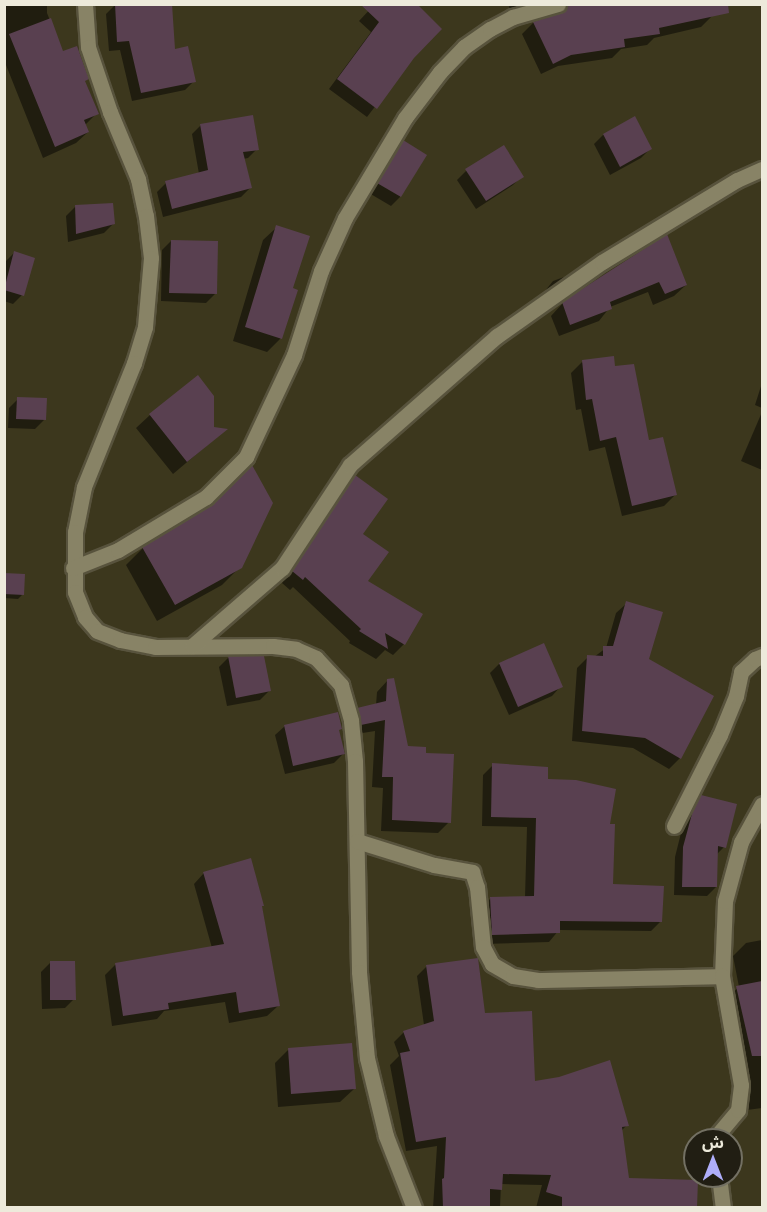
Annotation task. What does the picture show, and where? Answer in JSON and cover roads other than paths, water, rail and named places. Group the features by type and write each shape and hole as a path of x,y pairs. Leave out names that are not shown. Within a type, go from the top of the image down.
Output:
{"street":[{"path":"85,4 88,47 107,103 138,179 146,216 151,258 145,327 134,363 84,487 75,532 73,568 75,592 85,617 98,631 120,640 155,647 273,646 296,650 316,657 341,685 351,721 357,841 359,972 367,1058 386,1136 414,1208"},
{"path":"73,568 118,550 206,497 246,457 294,355 321,271 345,218 405,118 440,72 464,47 513,17 558,4"},
{"path":"192,646 282,568 350,465 497,336 602,262 737,180 762,169"},
{"path":"674,826 720,735 736,696 741,672 755,659 762,656"},
{"path":"723,1128 738,1110 741,1085 720,964 725,901 741,842 762,804"},
{"path":"357,841 434,865 472,872 477,886 483,947 492,964 513,976 549,980 722,976"},
{"path":"720,1188 723,1208"}]}
